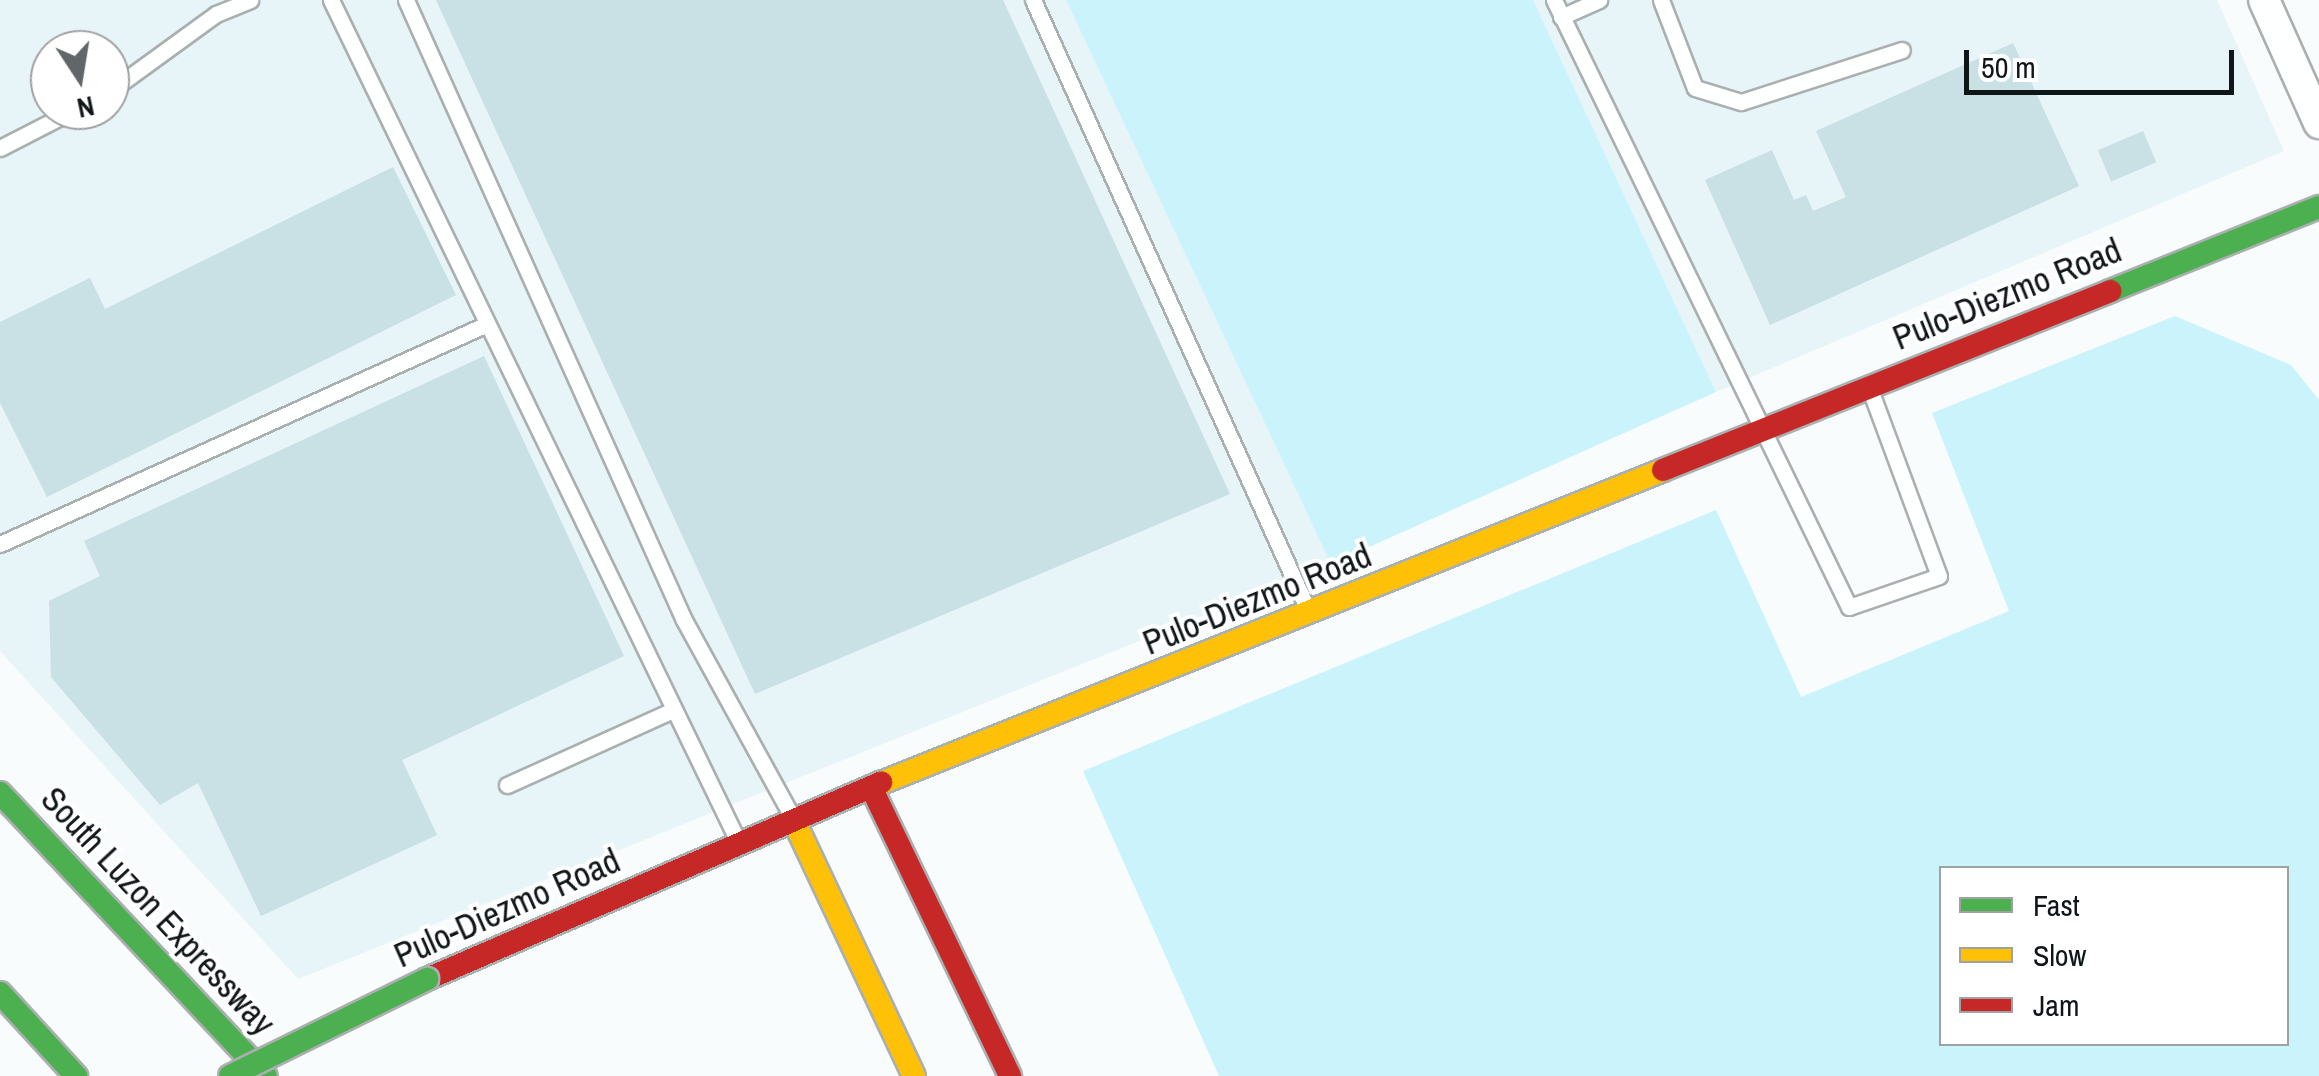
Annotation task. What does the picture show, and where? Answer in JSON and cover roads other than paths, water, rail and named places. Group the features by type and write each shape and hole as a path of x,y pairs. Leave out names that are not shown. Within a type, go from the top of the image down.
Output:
{"main road":[{"name":"Pulo-Diezmo Road","path":"230,1076 427,979 870,787 1310,616 2319,207"},
{"path":"870,787 1010,1076"},
{"name":"South Luzon Expressway","path":"0,793 266,1076"},
{"path":"794,821 914,1076"},
{"path":"0,993 76,1076"}],"street":[{"path":"2264,0 2319,123"}],"lane":[{"path":"130,76 216,14 250,0"},
{"path":"331,0 740,844"},
{"path":"406,0 684,620 794,821"},
{"path":"1033,0 1310,616"},
{"path":"1554,0 1758,432 1849,607 1939,576 1870,387"},
{"path":"1562,17 1599,0"},
{"path":"1661,0 1695,88 1741,102 1902,50"},
{"path":"0,148 35,130"},
{"path":"0,544 488,324"},
{"path":"506,785 673,710"}]}
